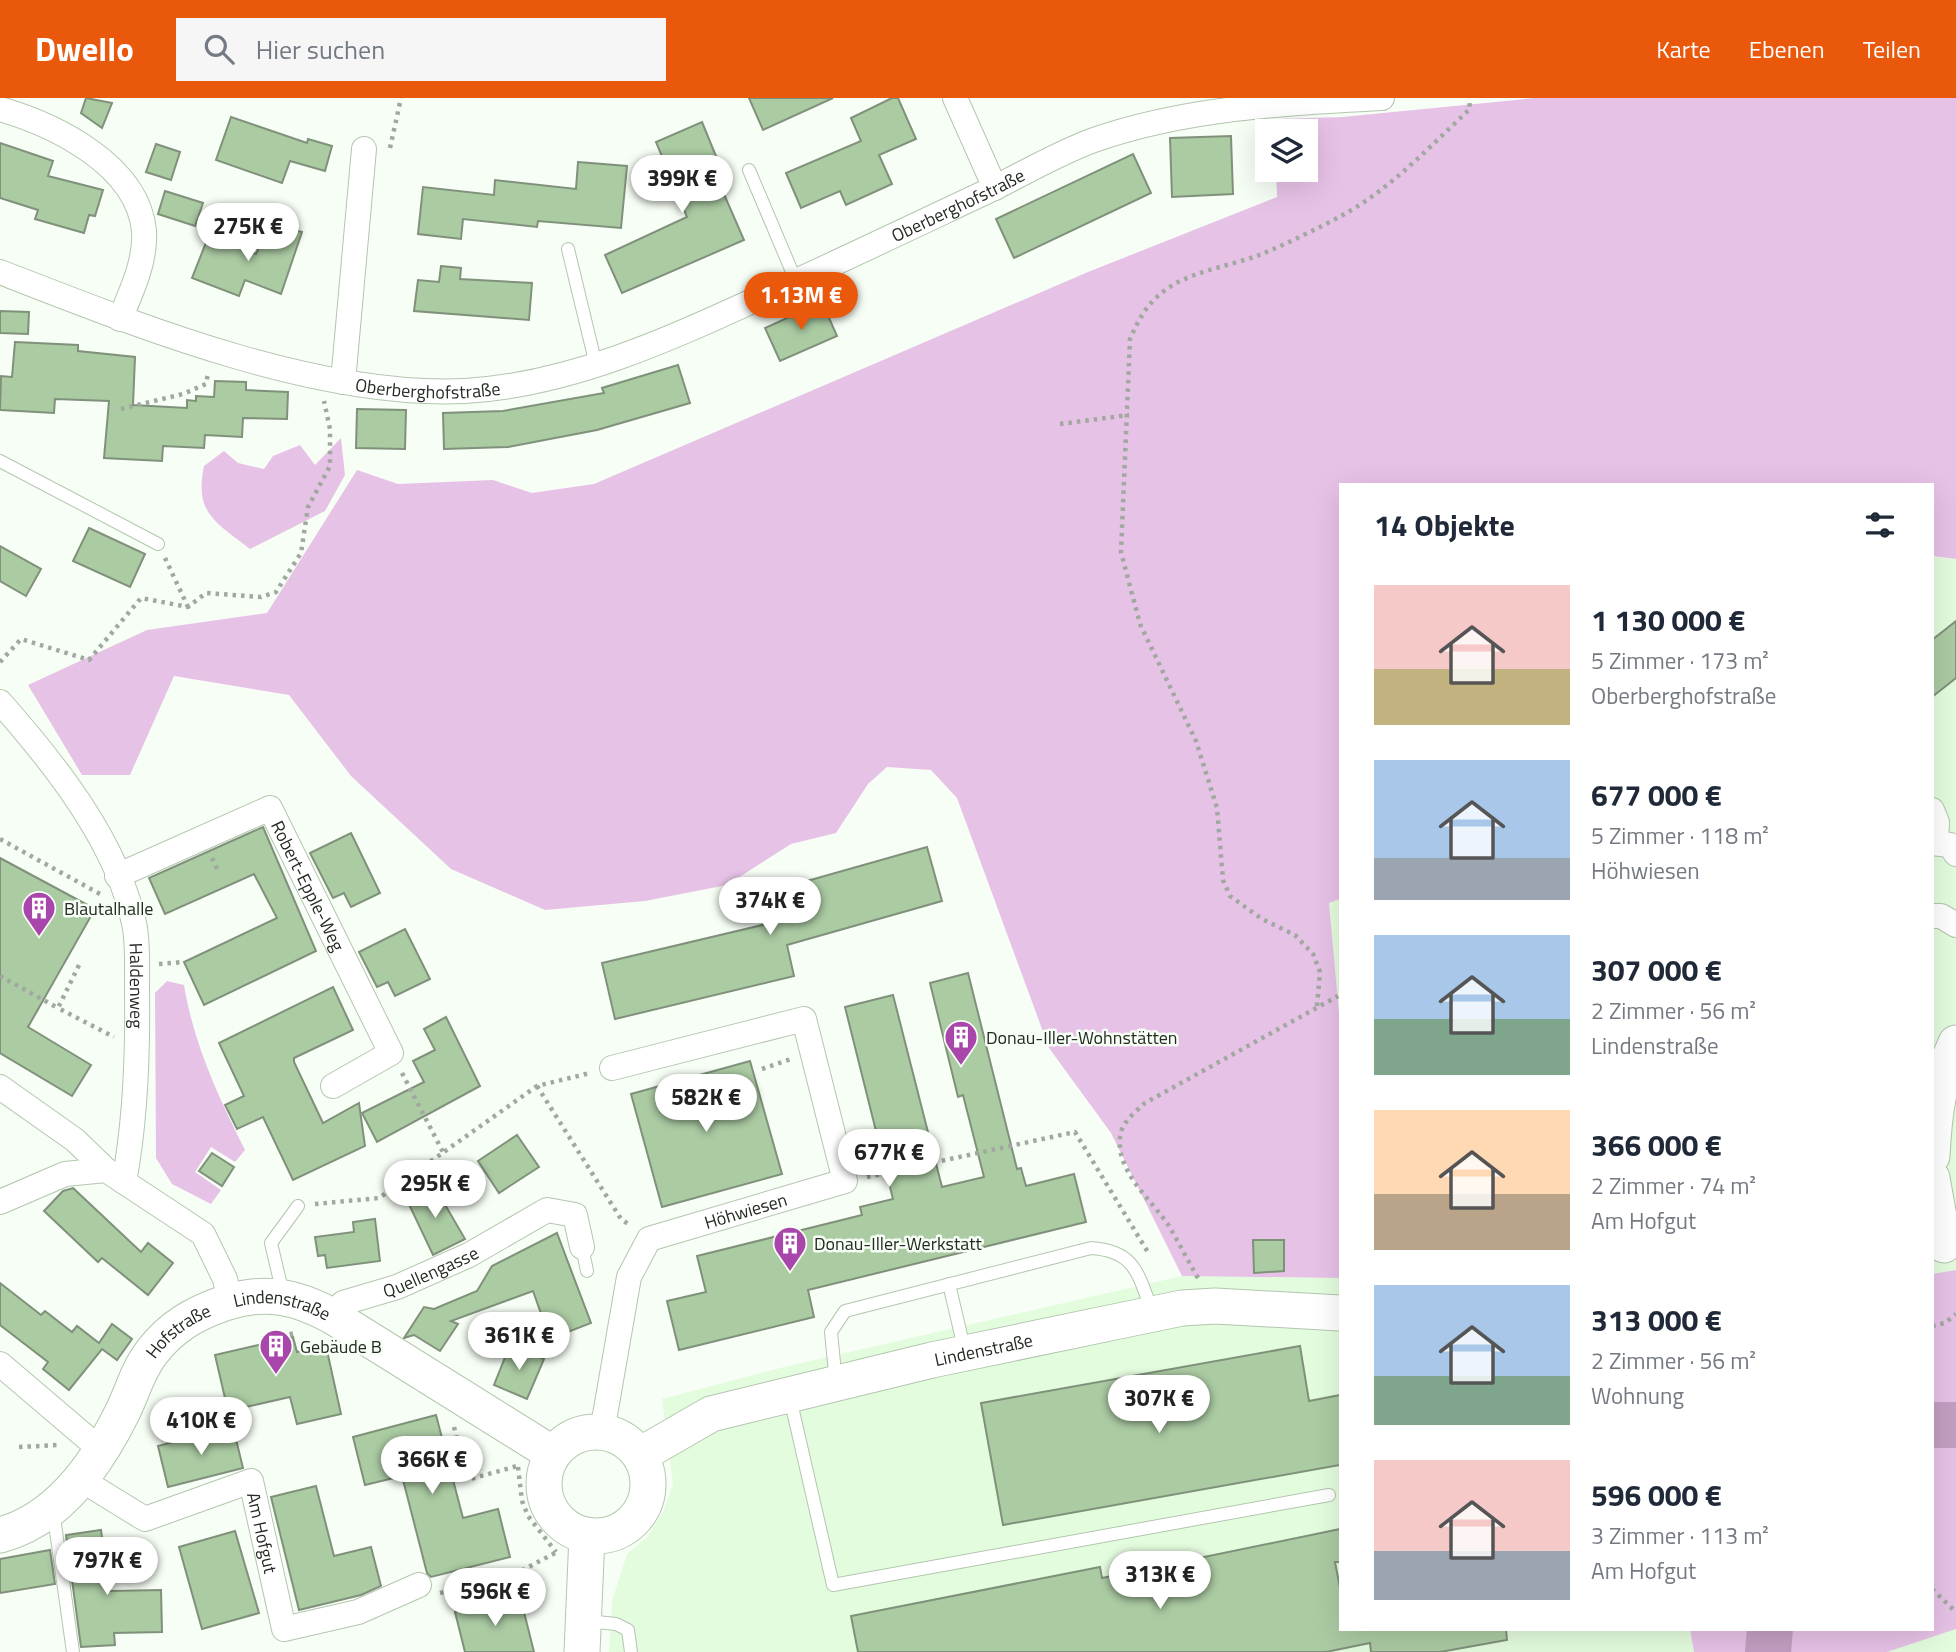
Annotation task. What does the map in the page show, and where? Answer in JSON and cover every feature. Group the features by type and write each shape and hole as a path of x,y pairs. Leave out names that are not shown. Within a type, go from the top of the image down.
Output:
{"street":[{"path":"955,98 995,188"},
{"name":"Oberberghofstraße","path":"0,272 120,319 211,348 318,376 343,382 465,391 519,383 596,365 692,328 1091,141 1166,119 1230,110 1382,98"},
{"path":"0,109 54,129 107,166 127,188 144,231 141,259 120,319"},
{"name":"Oberberghofstraße","path":"343,382 364,149"},
{"name":"Haldenweg","path":"0,702 42,749 78,799 117,876 135,928 138,1048 132,1136 115,1176"},
{"name":"Robert-Epple-Weg","path":"117,876 270,808 391,1054"},
{"path":"1934,815 1941,846"},
{"path":"1934,916 1941,916 1956,925"},
{"path":"612,1068 804,1019 845,1181"},
{"path":"1934,1112 1942,1072 1956,1043"},
{"path":"333,1086 391,1054"},
{"name":"Lindenstraße","path":"0,1087 75,1140 115,1176 203,1234 225,1279 230,1301 264,1294 301,1300 332,1316 553,1454"},
{"path":"0,1202 65,1174 88,1169 115,1176"},
{"name":"Höhwiesen","path":"649,1238 845,1181"},
{"path":"1934,1189 1944,1245"},
{"name":"Quellengasse","path":"332,1316 343,1303 397,1287 469,1255 547,1210 575,1215 585,1259"},
{"path":"602,1432 629,1277 649,1238"},
{"name":"Hofstraße","path":"0,1535 34,1521 80,1479 90,1441 151,1353 174,1329 198,1312 230,1301"},
{"name":"Lindenstraße","path":"640,1455 711,1414 965,1353 1154,1314 1215,1306 1339,1313"},
{"path":"0,1363 90,1441"},
{"path":"602,1432 630,1444 640,1455 647,1471 648,1489 639,1513 620,1530 604,1536 587,1535 570,1530 556,1519 547,1504 543,1487 545,1470 553,1454 575,1437 602,1432"},
{"name":"Am Hofgut","path":"80,1479 145,1519 251,1480 284,1629 358,1612 419,1585"},
{"path":"583,1636 587,1535"}],"lane":[{"path":"749,170 796,281"},
{"path":"568,249 596,365"},
{"path":"0,461 158,544"},
{"path":"284,1296 271,1243 291,1210"},
{"path":"836,1383 831,1332 845,1311 1091,1248 1113,1250 1135,1266 1154,1314"},
{"path":"949,1284 965,1353"},
{"path":"789,1394 832,1585 1329,1495"},
{"path":"52,1507 73,1652"},
{"path":"583,1636 616,1624 628,1630 631,1652"}],"path":[{"path":"389,152 401,98"},
{"path":"1317,1006 1320,972 1313,954 1295,936 1240,906 1230,896 1223,880 1217,808 1196,741 1140,624 1127,582 1121,552 1129,415 1126,371 1130,339 1141,316 1159,295 1180,282 1262,254 1359,205 1400,175 1470,109 1469,98"},
{"path":"121,409 183,394 206,384 211,348"},
{"path":"0,662 21,639 89,660 141,598 188,607 206,593 261,597 276,592 301,553 308,507 330,466 330,429 318,376"},
{"path":"1060,424 1129,415"},
{"path":"158,544 188,607"},
{"path":"0,839 98,894"},
{"path":"797,918 809,914"},
{"path":"58,1008 79,965"},
{"path":"0,976 138,1048"},
{"path":"1215,1306 1167,1224 1132,1177 1122,1154 1121,1132 1130,1117 1145,1103 1338,996"},
{"path":"391,1054 444,1154"},
{"path":"291,1210 379,1198 537,1086 612,1068"},
{"path":"537,1086 621,1220 649,1238"},
{"path":"845,1181 1075,1132 1154,1261"},
{"path":"1934,1326 1945,1323 1956,1314"},
{"path":"444,1385 467,1480 553,1454"},
{"path":"510,1426 505,1449 517,1466 522,1501 528,1516 557,1552 559,1561"},
{"path":"19,1447 55,1447 90,1441"},
{"path":"419,1585 425,1597 515,1574 557,1552"},
{"path":"1934,1591 1956,1612"}],"shaded area":[{"path":"1535,98 1956,98 1956,559 1934,556 1934,483 1339,483 1339,899 1329,903 1339,1013 1339,1278 1182,1276 1111,1133 1049,1048 957,798 931,770 887,767 868,784 836,833 791,844 727,885 645,901 545,910 451,869 351,776 289,695 174,676 130,775 82,775 28,685 147,630 267,613 357,470 398,484 493,480 532,493 594,484 1088,272 1277,197 1276,182 1318,182 1318,119 1275,119 1342,117"},
{"path":"341,438 345,475 325,511 250,549 218,524 205,506 202,495 204,466 224,451 238,463 264,469 273,456 300,445 315,465"},
{"path":"1934,557 1956,559 1956,1270 1934,1274"},
{"path":"1339,899 1339,1013 1329,903"},
{"path":"167,981 184,985 194,1028 216,1090 245,1150 235,1162 211,1147 195,1172 221,1190 211,1204 172,1184 156,1158 155,993"},
{"path":"1956,1270 1956,1629 1887,1652 1694,1652 1690,1631 1934,1631 1934,1274"},
{"path":"1182,1276 1339,1278 1339,1631 1690,1631 1694,1652 609,1652 612,1601 627,1554 647,1537 664,1510 673,1484 662,1399 784,1367"},
{"path":"1956,1629 1956,1652 1887,1652"}],"building":[{"path":"86,98 112,103 102,128 81,113"},
{"path":"749,98 833,98 763,130"},
{"path":"892,98 898,98 916,139 879,155 892,184 846,205 840,191 801,208 786,173 861,141 851,118"},
{"path":"231,117 307,143 308,139 332,146 325,171 290,161 282,183 216,160"},
{"path":"702,122 720,166 713,169 744,240 622,293 605,255 687,217 656,142"},
{"path":"1231,136 1233,194 1172,197 1170,138"},
{"path":"0,143 53,161 48,176 103,190 95,216 89,215 84,233 35,219 38,210 0,198"},
{"path":"156,144 180,152 171,180 146,172"},
{"path":"1133,154 1151,193 1014,258 996,219"},
{"path":"578,162 627,166 621,228 538,221 537,227 463,219 461,239 418,234 423,187 494,195 495,180 576,189"},
{"path":"165,191 203,203 195,226 158,214"},
{"path":"278,226 302,232 281,294 245,280 239,296 192,278 209,235 256,254 262,241 272,245"},
{"path":"441,266 461,268 460,279 532,283 529,320 414,311 418,280 439,282"},
{"path":"822,302 837,336 780,361 765,328"},
{"path":"0,311 29,312 28,334 0,333"},
{"path":"15,342 78,345 78,351 135,357 133,405 187,408 187,400 196,401 196,396 214,397 215,381 246,382 246,390 288,392 287,419 243,418 242,437 205,435 204,448 163,446 162,461 104,458 109,401 55,399 54,413 0,410 1,376 12,377"},
{"path":"678,365 690,403 597,430 508,447 444,449 443,413 503,411 604,393 602,388"},
{"path":"357,409 406,410 405,449 356,448"},
{"path":"89,528 145,554 130,587 73,561"},
{"path":"0,546 41,569 26,596 0,581"},
{"path":"1956,621 1956,678 1934,695 1934,638"},
{"path":"263,827 316,951 204,1005 184,962 277,918 254,874 165,914 149,878"},
{"path":"351,833 380,893 351,907 344,893 333,898 310,853"},
{"path":"927,847 942,901 787,945 794,976 615,1019 602,963 809,914 800,883"},
{"name":"Blautalhalle","path":"0,858 95,909 28,1027 91,1065 72,1096 0,1053"},
{"path":"405,929 430,979 395,996 388,982 377,987 359,952"},
{"name":"Donau-Iller-Werkstatt","path":"968,973 1017,1169 1021,1168 1026,1186 1074,1174 1086,1222 808,1290 814,1317 679,1350 667,1301 706,1292 697,1256 862,1215 860,1207 893,1199 845,1007 893,995 942,1187 984,1177 963,1095 958,1097 930,983"},
{"path":"333,987 353,1030 294,1058 294,1062 323,1123 359,1103 365,1146 293,1180 263,1117 237,1129 225,1105 244,1096 219,1043"},
{"path":"446,1017 480,1086 377,1142 362,1113 424,1082 413,1061 435,1050 424,1029"},
{"path":"750,1061 782,1174 662,1207 631,1094"},
{"path":"517,1135 539,1167 499,1193 478,1161"},
{"path":"212,1153 234,1167 222,1186 199,1171"},
{"path":"433,1184 465,1239 433,1255 406,1198"},
{"path":"73,1188 141,1252 148,1243 173,1263 148,1295 102,1258 98,1262 44,1211 63,1191"},
{"path":"375,1219 380,1261 327,1268 325,1255 318,1256 315,1237 354,1232 353,1222"},
{"path":"557,1233 591,1323 550,1339 533,1291 451,1321 458,1324 440,1351 414,1335 404,1338 424,1307 434,1309 477,1291 492,1266"},
{"path":"1253,1240 1284,1240 1284,1271 1254,1273"},
{"path":"0,1283 41,1315 45,1311 72,1332 77,1326 99,1343 112,1324 132,1339 117,1360 102,1349 69,1390 43,1369 48,1362 0,1325"},
{"name":"Gebäude B","path":"293,1337 297,1352 326,1346 341,1414 297,1424 290,1397 228,1411 215,1355"},
{"path":"510,1345 544,1359 527,1399 494,1385"},
{"path":"1300,1346 1309,1401 1339,1395 1339,1465 1003,1525 981,1403"},
{"path":"436,1415 463,1518 498,1509 510,1557 431,1577 427,1573 402,1476 365,1485 353,1437"},
{"path":"233,1427 243,1468 168,1487 158,1446"},
{"path":"316,1486 334,1556 371,1547 381,1586 361,1595 299,1610 271,1497"},
{"path":"1339,1529 1339,1562 1335,1562 1339,1583 1339,1631 1506,1631 1507,1640 1440,1652 1371,1652 1370,1643 1326,1652 858,1652 851,1616 1100,1567 1102,1578"},
{"path":"101,1530 109,1591 161,1590 162,1632 114,1633 115,1645 81,1647 66,1535"},
{"path":"235,1531 259,1613 202,1629 179,1547"},
{"path":"50,1550 55,1584 0,1593 0,1559"},
{"path":"520,1596 534,1652 465,1652 455,1612"}],"waterway":[{"path":"1934,1425 1956,1425"},
{"path":"1768,1652 1770,1631"}],"place":[{"name":"Blautalhalle","path":"39,938"},
{"name":"Donau-Iller-Wohnstätten","path":"961,1067"},
{"name":"Donau-Iller-Werkstatt","path":"790,1273"},
{"name":"Gebäude B","path":"276,1376"}]}
